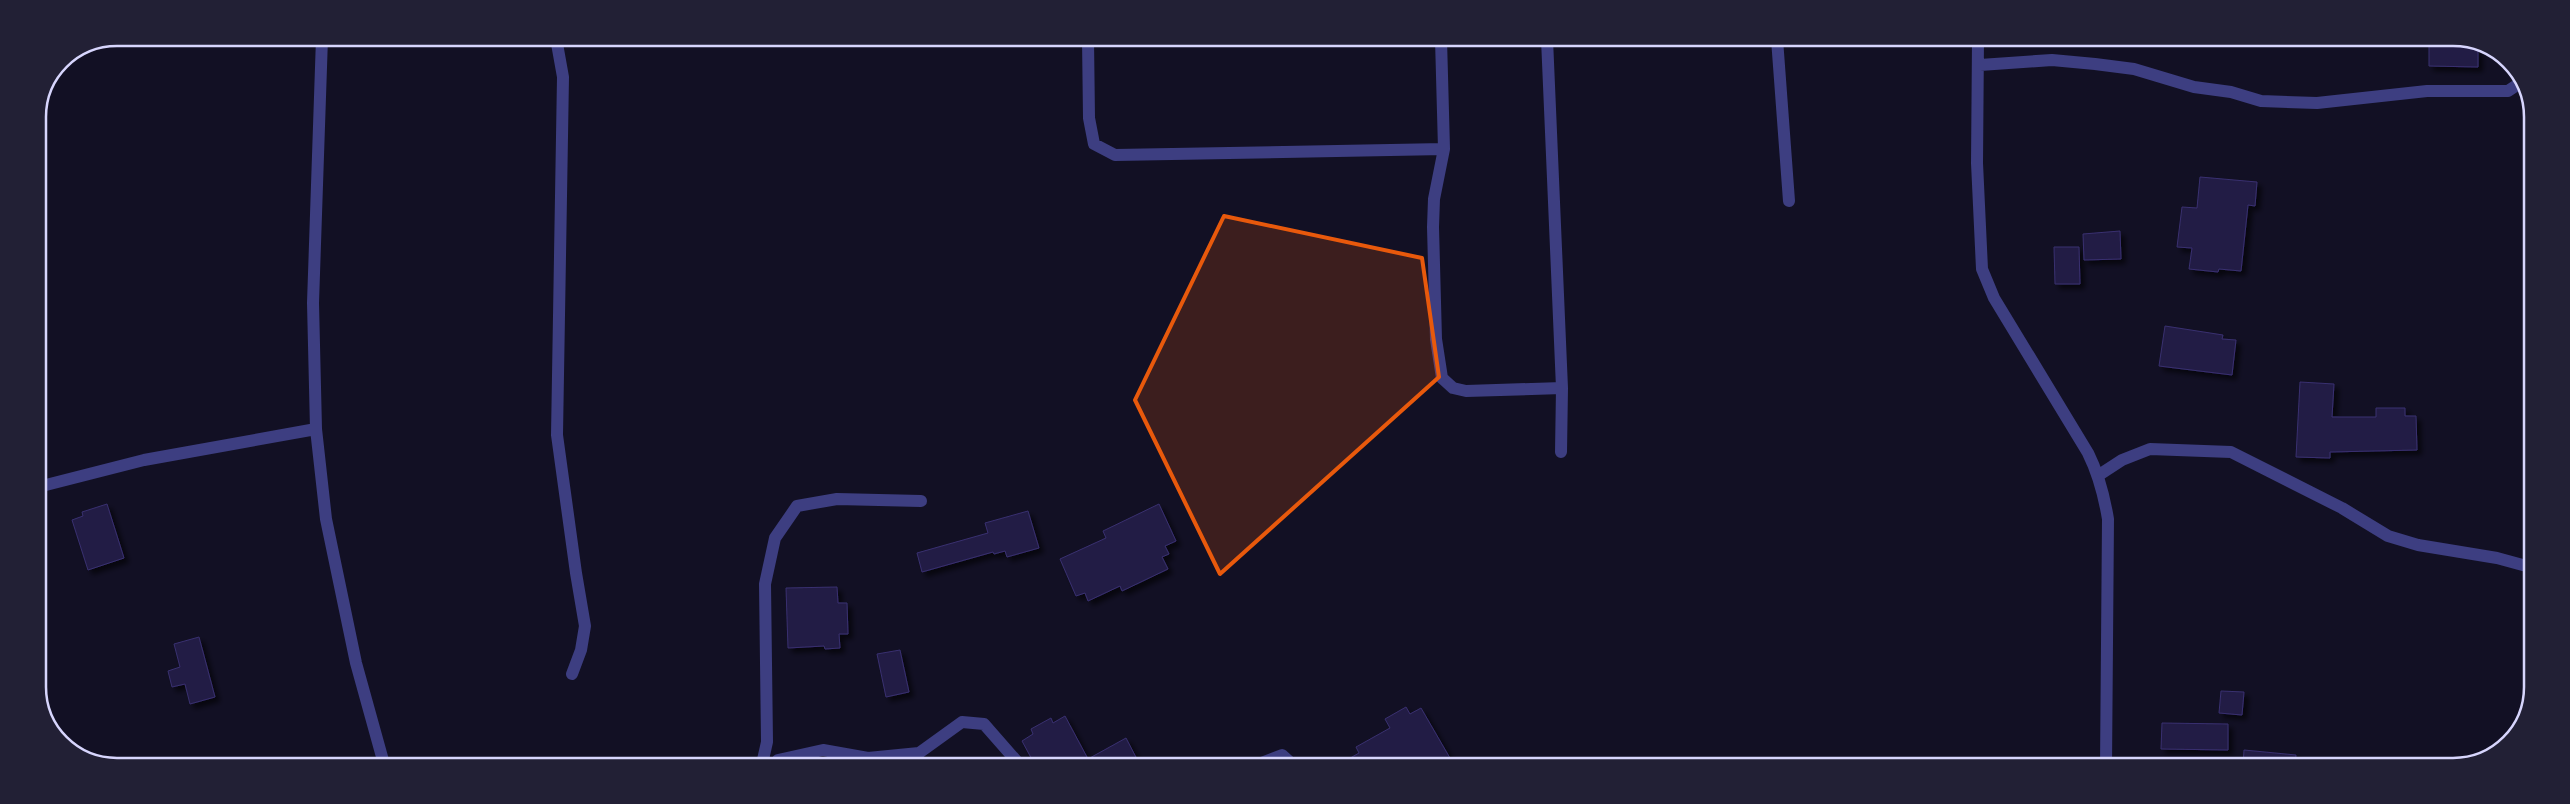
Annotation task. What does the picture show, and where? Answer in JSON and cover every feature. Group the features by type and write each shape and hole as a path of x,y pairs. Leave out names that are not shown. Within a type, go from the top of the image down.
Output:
{"street":[{"path":"324,46 313,303 316,428 326,519 356,663 382,758"},
{"path":"557,46 563,77 557,435 576,573 586,626 581,650 572,674"},
{"path":"1088,46 1089,118 1094,144 1115,155 1444,149"},
{"path":"1441,46 1444,149 1434,199 1433,227 1436,339 1442,378 1453,388 1466,391 1562,388"},
{"path":"1547,46 1562,388 1561,452"},
{"path":"1777,46 1789,201"},
{"path":"1978,46 1980,65 1977,163 1982,269 1994,298 2071,423 2099,475 2108,519 2106,758"},
{"path":"1980,65 2052,60 2095,64 2134,69 2194,87 2232,92 2261,101 2317,103 2427,90 2508,91 2516,86"},
{"path":"46,486 144,460 316,428"},
{"path":"2099,475 2122,460 2150,449 2231,452 2342,508 2388,536 2418,545 2497,558 2524,565"},
{"path":"763,758 767,742 765,584 775,538 797,506 837,499 921,501"},
{"path":"787,758 822,750 868,758 919,753 962,722 984,724 1014,758"},
{"path":"1274,758 1282,755 1285,758"}],"highlighted area":[{"path":"1224,216 1422,258 1439,377 1220,574 1135,400"}],"building":[{"path":"2429,46 2453,46 2478,51 2478,67 2429,66"},
{"path":"2200,177 2257,182 2255,206 2248,205 2241,271 2219,269 2218,272 2189,269 2192,248 2177,247 2182,207 2197,208"},
{"path":"2120,231 2121,259 2084,260 2083,234"},
{"path":"2054,247 2079,247 2080,284 2055,284"},
{"path":"2165,326 2223,335 2222,339 2236,340 2232,375 2159,366"},
{"path":"2300,382 2334,384 2332,417 2376,417 2376,408 2405,408 2405,416 2416,416 2417,450 2330,452 2330,458 2296,457"},
{"path":"107,504 124,558 88,570 72,520 83,516 82,512"},
{"path":"1159,504 1176,541 1165,546 1169,554 1162,557 1168,569 1122,591 1120,586 1088,601 1085,593 1076,596 1060,559 1106,538 1103,531"},
{"path":"1028,511 1039,548 1007,557 1005,551 994,554 993,552 922,572 917,553 988,533 985,523"},
{"path":"837,587 838,603 847,603 848,634 839,634 840,648 825,649 824,646 788,648 786,588"},
{"path":"199,637 215,697 190,704 185,684 172,687 168,671 180,667 174,644"},
{"path":"900,650 909,692 886,697 877,654"},
{"path":"2221,691 2244,692 2242,715 2219,713"},
{"path":"1406,707 1410,714 1421,708 1450,758 1350,758 1359,753 1356,747 1390,728 1385,719"},
{"path":"1065,716 1087,758 1031,758 1022,741 1033,734 1031,729 1051,718 1053,723"},
{"path":"2162,723 2228,724 2228,750 2161,749"},
{"path":"1126,738 1136,758 1090,758"},
{"path":"2244,750 2296,755 2296,758 2244,758"}]}
